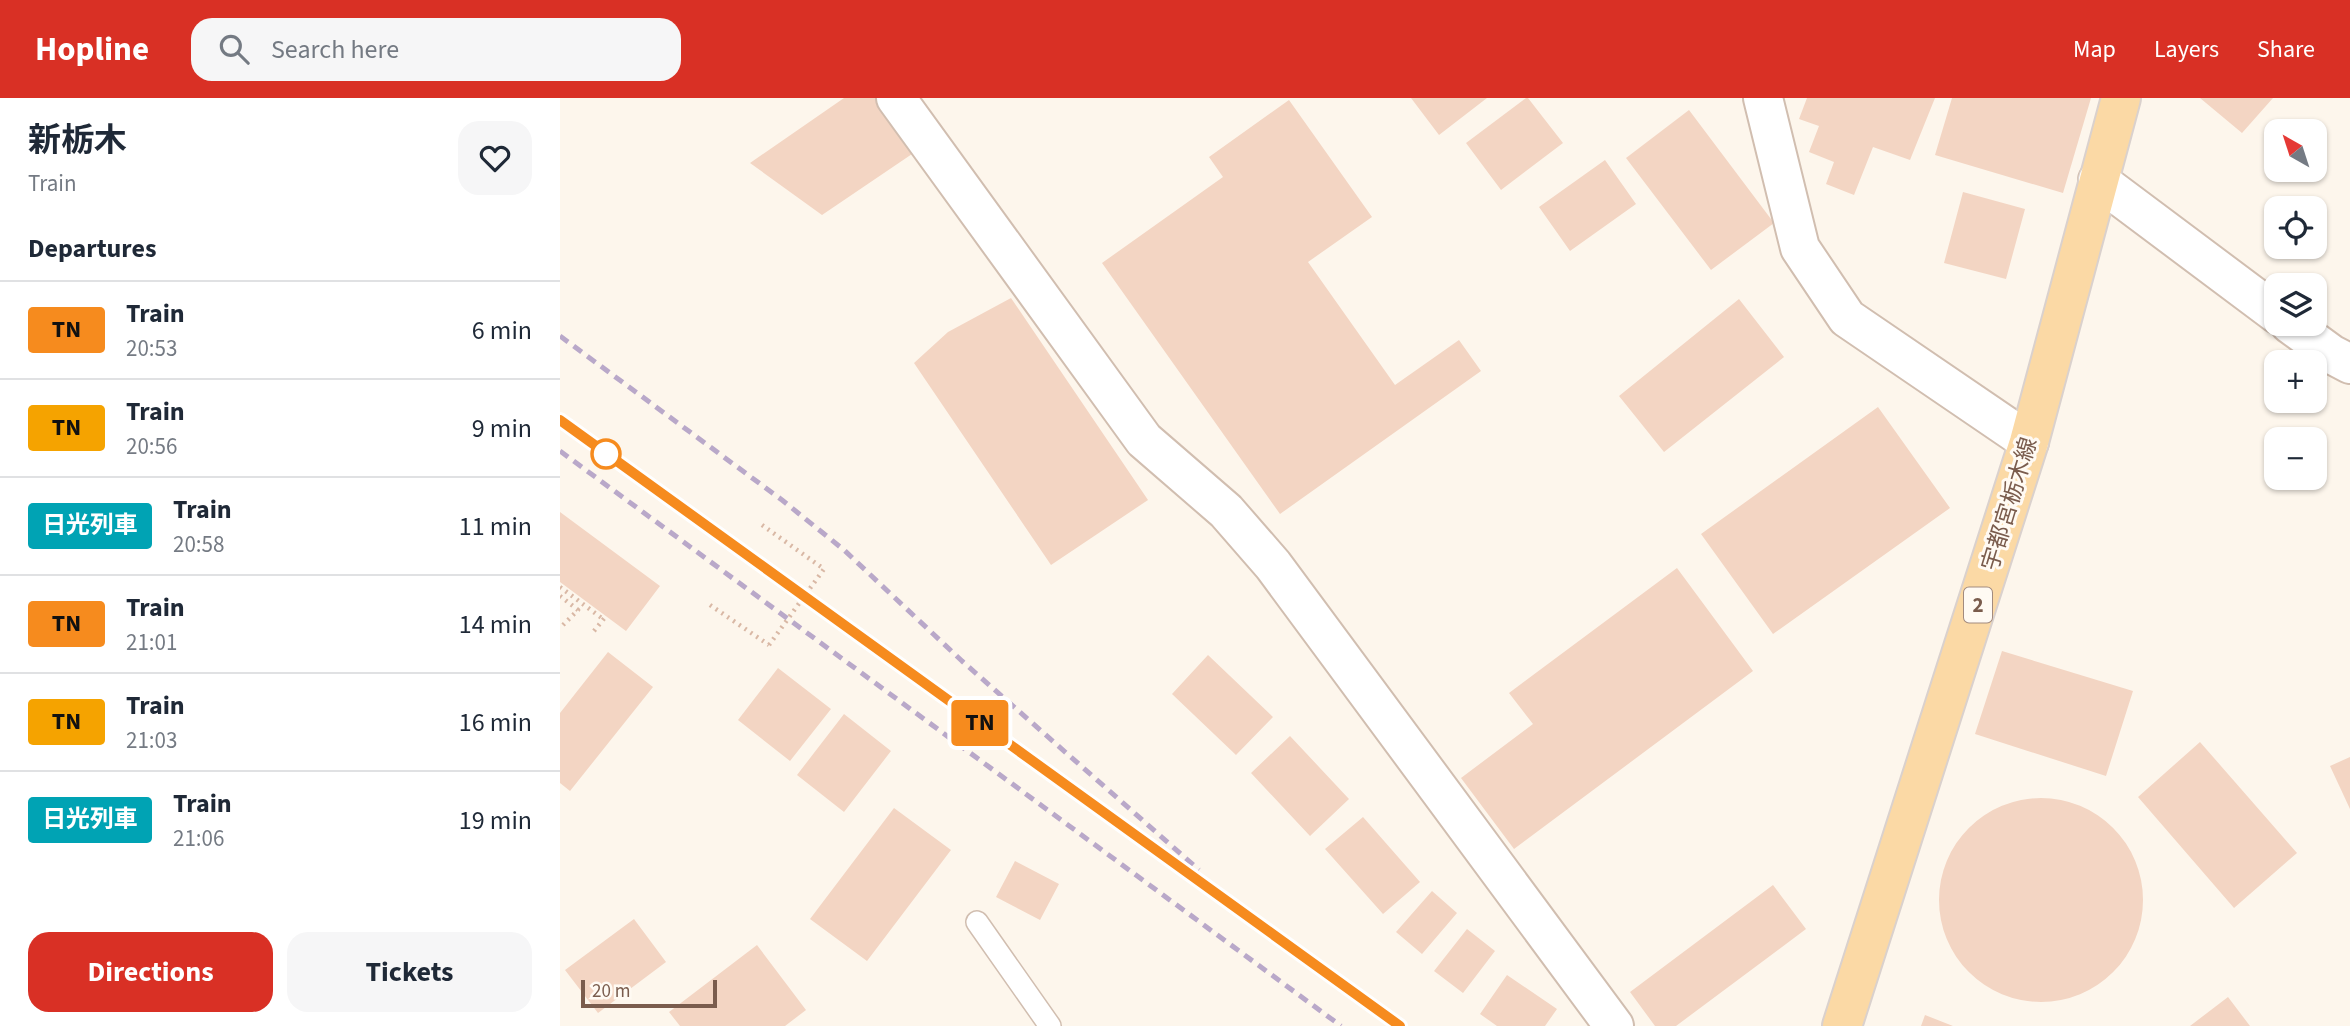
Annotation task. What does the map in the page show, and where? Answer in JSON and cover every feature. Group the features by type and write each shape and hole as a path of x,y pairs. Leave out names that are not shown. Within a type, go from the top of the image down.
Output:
{"main road":[{"name":"宇都宮栃木線","path":"1842,1026 2029,442 2121,98"}],"street":[{"path":"896,98 1144,440 1226,511 1273,565 1614,1026"},
{"path":"1763,98 1800,248 1847,318 2029,442"},
{"path":"2098,180 2264,304"},
{"path":"2306,336 2350,364"}],"lane":[{"path":"977,922 1050,1026"}],"path":[{"path":"710,605 769,645 824,569 762,525"},
{"path":"560,587 604,617 594,631"},
{"path":"560,596 578,610 560,628"}],"building":[{"path":"844,98 875,98 915,152 822,215 750,163"},
{"path":"1411,98 1487,98 1439,135"},
{"path":"1526,98 1563,143 1501,190 1466,143"},
{"path":"1807,98 1935,98 1910,160 1873,147 1854,195 1826,184 1834,162 1809,152 1819,126 1799,119"},
{"path":"1952,98 2091,98 2063,193 1935,155"},
{"path":"2200,98 2273,98 2242,133"},
{"path":"1289,100 1372,217 1308,262 1395,385 1459,340 1481,371 1280,514 1102,263 1223,177 1209,157"},
{"path":"1689,110 1774,223 1711,270 1626,158"},
{"path":"1605,160 1636,204 1570,251 1539,207"},
{"path":"1963,192 2025,209 2006,279 1944,263"},
{"path":"1011,298 1148,500 1051,565 914,363 948,332"},
{"path":"1739,299 1784,357 1664,452 1619,396"},
{"path":"1878,407 1950,508 1773,634 1701,534"},
{"path":"560,512 660,586 626,631 560,582"},
{"path":"1677,568 1753,671 1514,849 1461,778 1533,724 1509,693"},
{"path":"2002,651 2133,691 2106,776 1975,734"},
{"path":"608,652 653,687 570,791 560,783 560,713"},
{"path":"1208,655 1273,717 1236,755 1172,694"},
{"path":"778,668 831,709 790,761 738,720"},
{"path":"844,714 891,751 844,812 797,775"},
{"path":"1290,736 1349,799 1310,836 1251,773"},
{"path":"2200,742 2297,853 2234,908 2138,797"},
{"path":"2350,757 2350,809 2330,766"},
{"path":"2041,798 2080,806 2113,828 2135,861 2143,900 2135,939 2113,972 2080,994 2041,1002 2002,994 1969,972 1947,939 1939,900 1947,861 1969,828 2002,806"},
{"path":"894,808 951,850 867,961 810,919"},
{"path":"1363,817 1420,882 1383,914 1325,849"},
{"path":"1015,861 1059,884 1040,920 996,897"},
{"path":"1773,885 1806,929 1676,1026 1655,1026 1630,992"},
{"path":"1432,891 1457,913 1422,954 1396,932"},
{"path":"634,919 666,962 598,1013 565,970"},
{"path":"1467,929 1495,951 1463,993 1434,971"},
{"path":"757,945 806,1010 785,1026 680,1026 669,1012"},
{"path":"1507,975 1557,1009 1545,1026 1497,1026 1480,1014"},
{"path":"2228,997 2250,1026 2190,1026"},
{"path":"1925,1015 1953,1026 1921,1026"}],"railway":[{"path":"560,336 782,500 844,550 962,661 1199,870"},
{"path":"560,420 1400,1026"},
{"path":"560,451 1341,1026"}],"train":[{"name":"TN","path":"560,420 1400,1026"}]}
